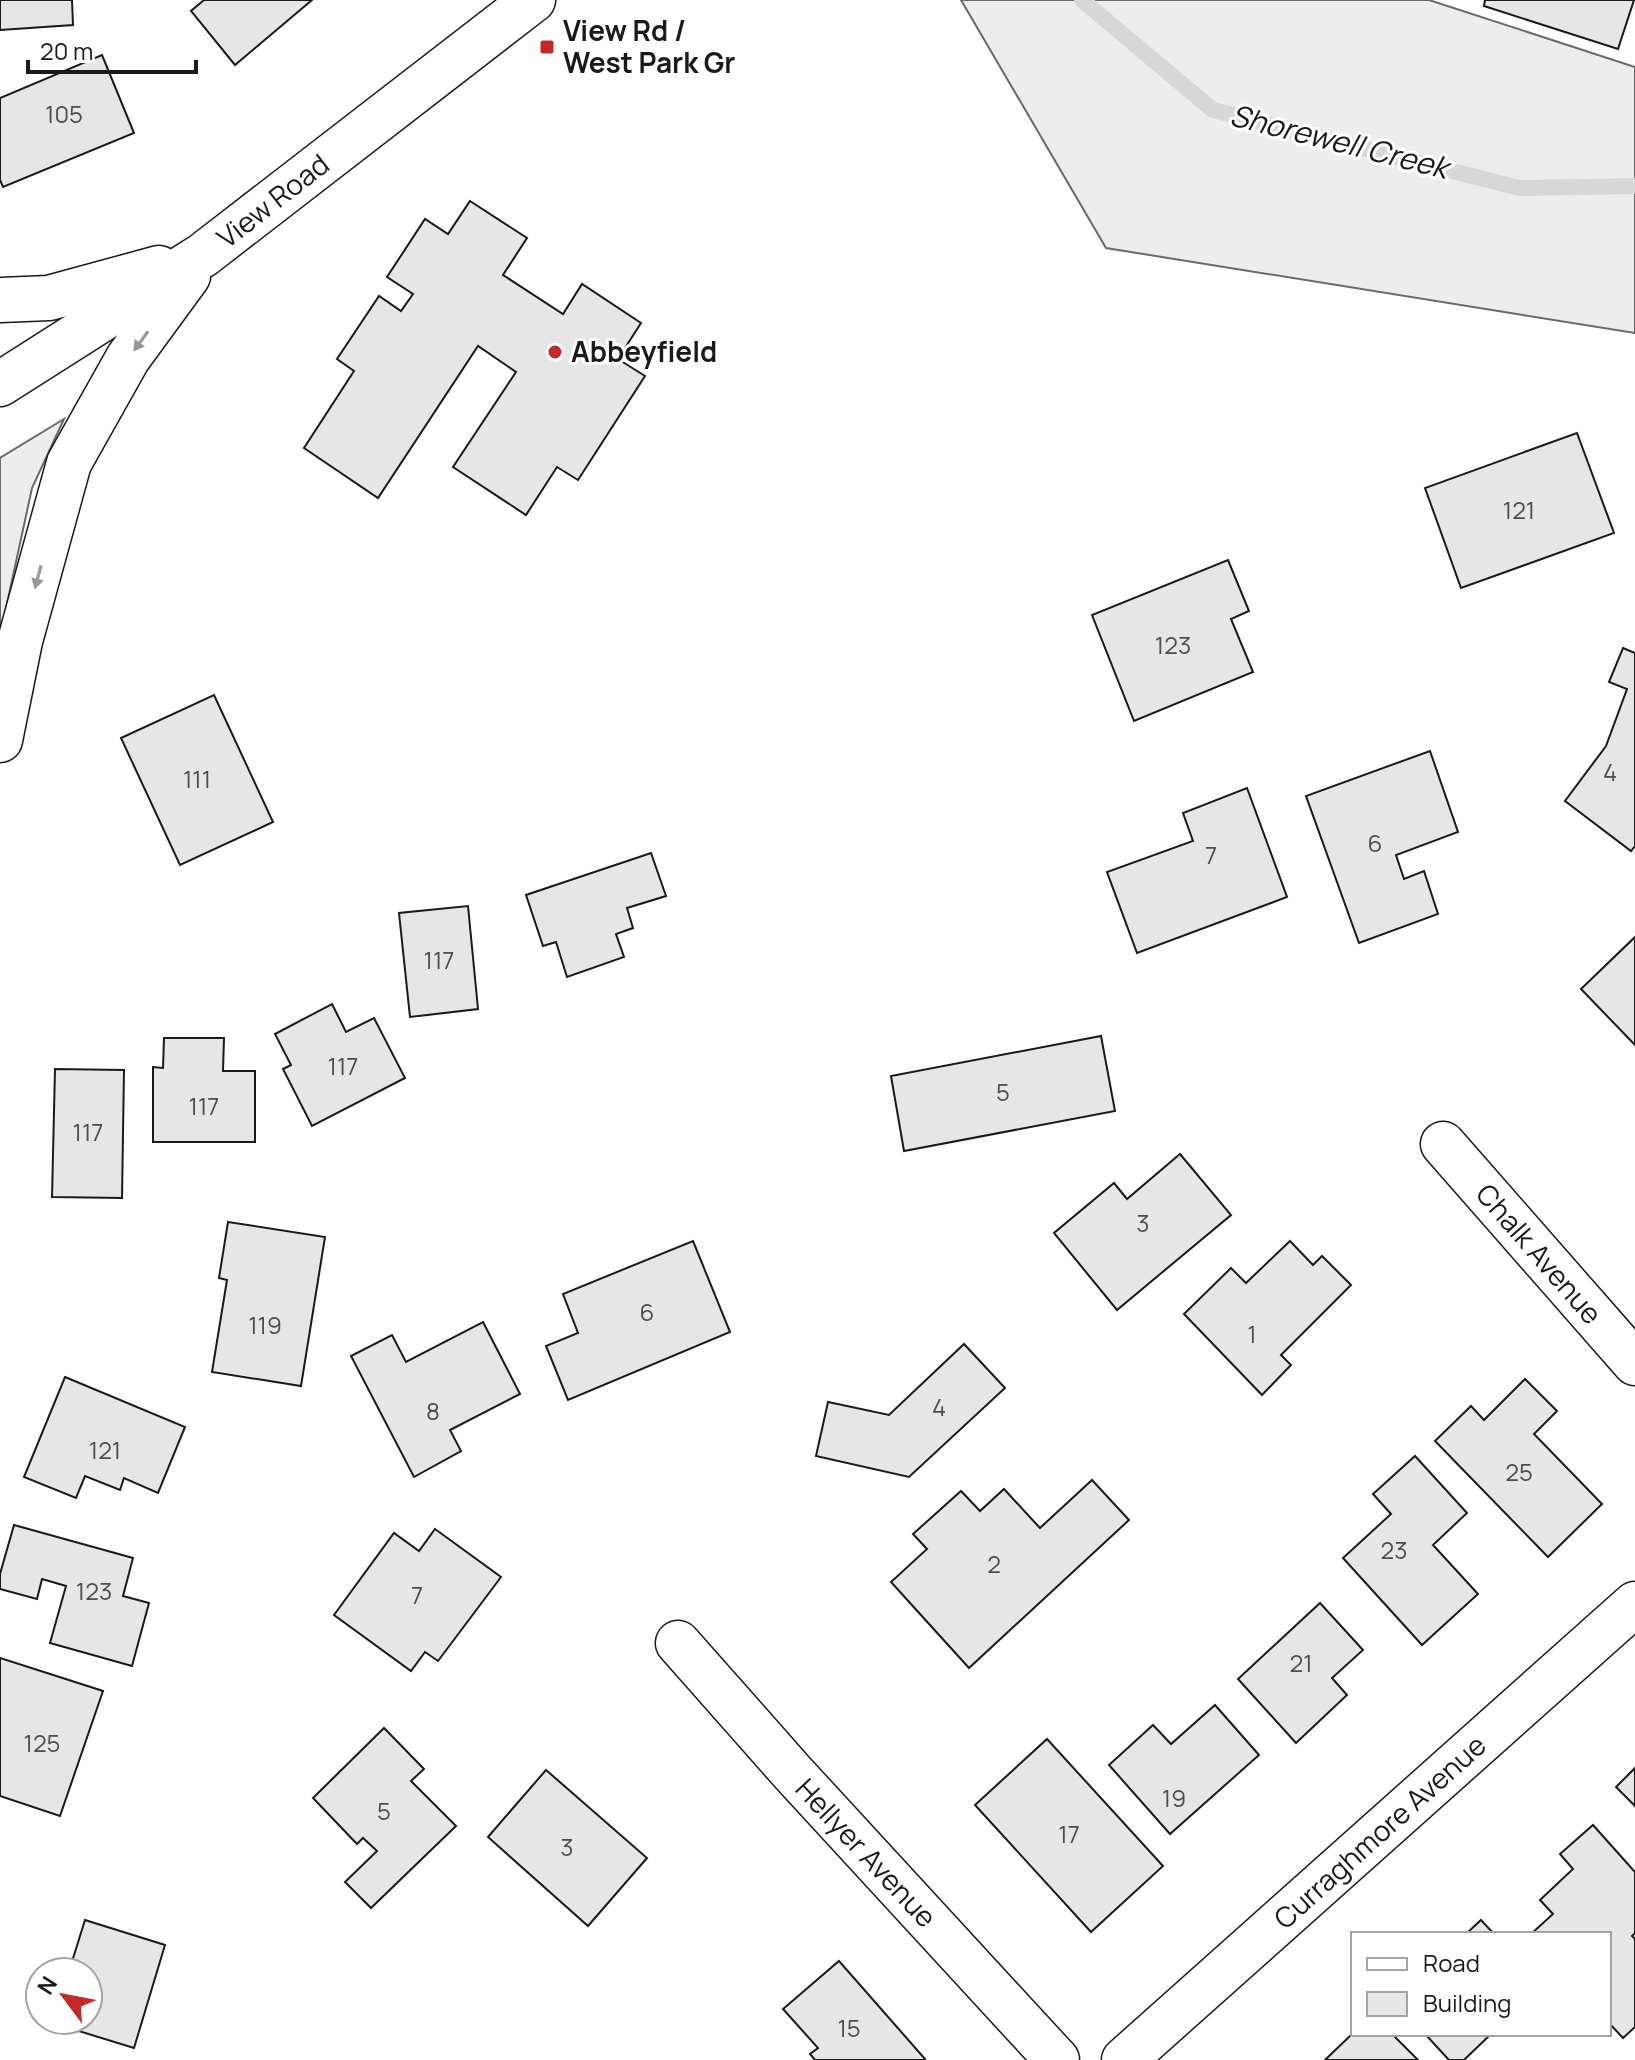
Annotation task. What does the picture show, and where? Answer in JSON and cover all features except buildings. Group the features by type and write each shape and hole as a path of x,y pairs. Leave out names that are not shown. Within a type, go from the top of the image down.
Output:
{"street":[{"name":"View Road","path":"0,384 203,255 533,0"},
{"path":"0,300 49,298 203,255"},
{"path":"0,740 20,641 69,463 128,358 203,255"},
{"name":"Chalk Avenue","path":"1443,1144 1635,1363"},
{"name":"Curraghmore Avenue","path":"1124,2060 1635,1604"},
{"name":"Hellyer Avenue","path":"678,1643 792,1772 1057,2060"}],"shaded area":[{"path":"961,0 1429,0 1635,67 1635,333 1106,248"},
{"path":"64,419 32,488 0,636 0,458"}],"waterway":[{"name":"Shorewell Creek","path":"1082,0 1213,110 1519,188 1635,186"}],"place":[{"name":"View Rd / West Park Gr","path":"547,47"},
{"name":"Abbeyfield","path":"555,352"}]}
